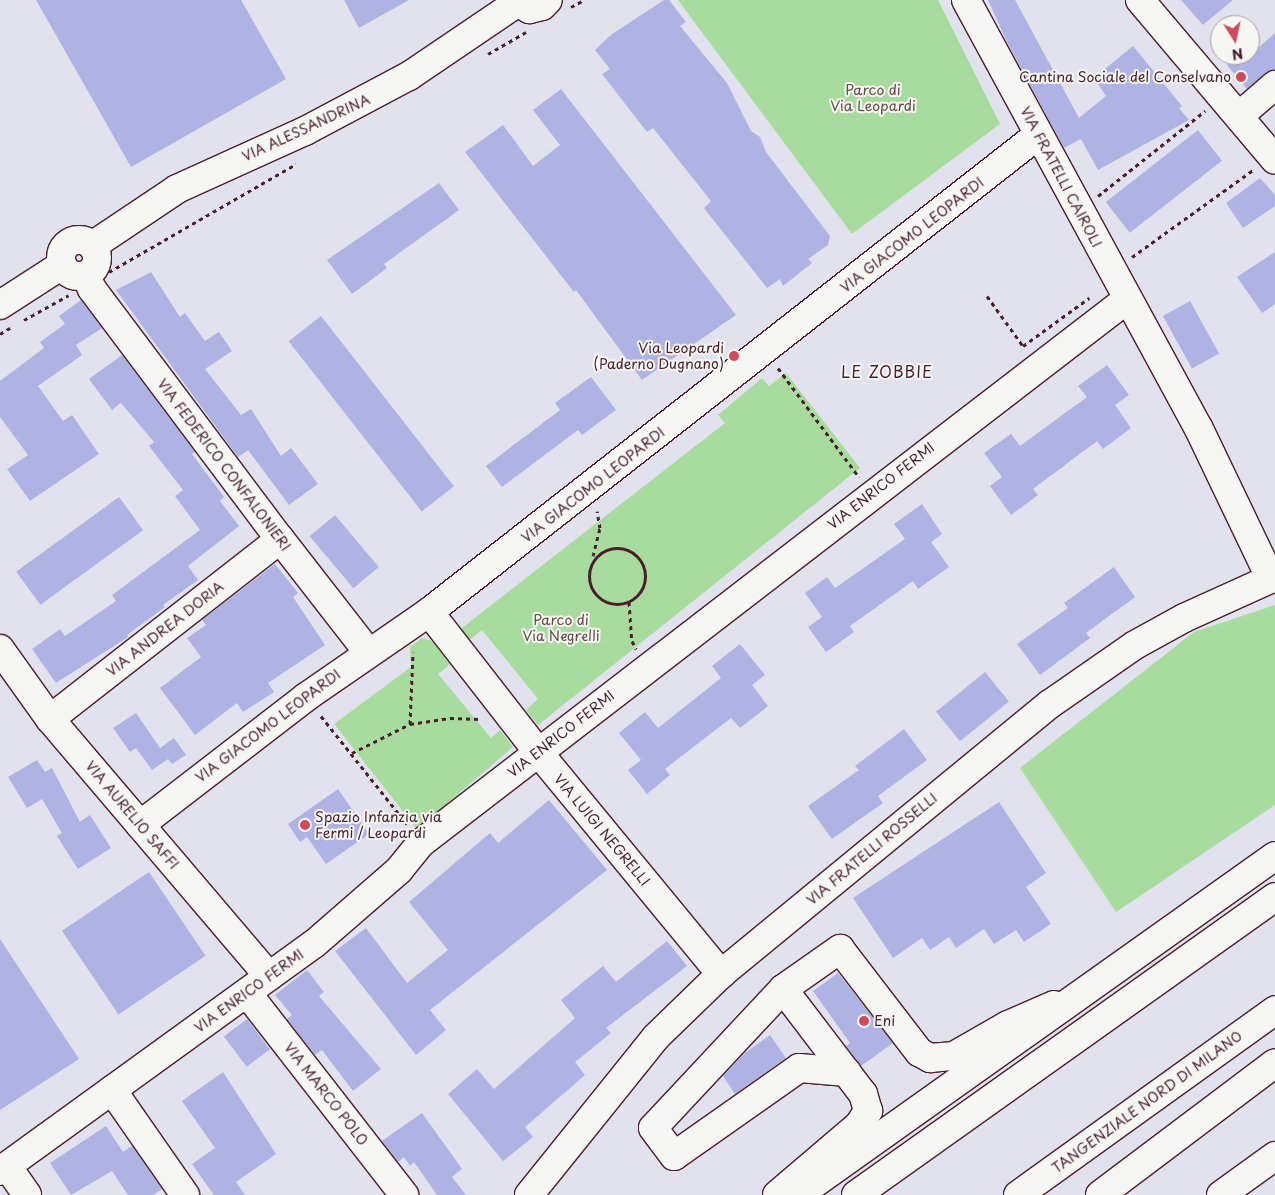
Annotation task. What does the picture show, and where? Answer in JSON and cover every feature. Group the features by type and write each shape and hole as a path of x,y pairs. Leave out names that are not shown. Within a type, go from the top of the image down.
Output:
{"main road":[{"name":"VIA FRATELLI CAIROLI","path":"966,0 1155,354 1198,429 1230,498 1273,578"},
{"path":"1140,0 1238,116 1266,164"},
{"path":"516,1 523,7 536,9 555,6"},
{"name":"VIA ALESSANDRINA","path":"80,276 62,253 69,243 81,240 92,246 128,219 177,189 330,119 409,76 516,1"},
{"path":"1238,116 1275,85"},
{"name":"VIA GIACOMO LEOPARDI","path":"140,824 306,697 368,652 429,612 765,351 1038,134"},
{"path":"0,305 80,276"},
{"name":"VIA FEDERICO CONFALONIERI","path":"80,276 368,652"},
{"name":"VIA ENRICO FERMI","path":"4,1169 247,993 355,911 400,870 421,843 646,667 1126,300"},
{"name":"VIA ANDREA DORIA","path":"50,718 280,539"},
{"name":"VIA FRATELLI ROSSELLI","path":"529,1195 656,1037 721,974 1050,704 1135,645 1184,618 1273,578"},
{"name":"VIA LUIGI NEGRELLI","path":"429,612 538,752 721,974"},
{"name":"VIA AURELIO SAFFI","path":"0,649 50,718 270,976"},
{"path":"798,1195 1275,856"},
{"path":"856,1195 1275,897"},
{"path":"846,1072 799,1068 674,1156 653,1128 783,989 840,949 919,1052 930,1058 941,1058 968,1050 1008,1026 1085,992"},
{"path":"777,1195 865,1119 867,1103 783,989"},
{"name":"VIA MARCO POLO","path":"247,993 404,1195"},
{"name":"TANGENZIALE NORD DI MILANO","path":"1018,1195 1275,1010"},
{"path":"1100,1195 1275,1063"},
{"path":"887,1195 1026,1074"},
{"path":"112,1090 185,1195"},
{"path":"1221,1195 1275,1156"},
{"path":"4,1169 28,1195"}],"path":[{"path":"555,6 584,0"},
{"path":"484,56 532,29"},
{"path":"1079,211 1207,109"},
{"path":"0,334 72,293 80,276 103,282 116,266 305,158"},
{"path":"1111,272 1266,164"},
{"path":"987,296 1023,346 1088,296 1102,317"},
{"path":"765,351 871,494"},
{"path":"585,490 593,500 600,522 598,544 590,564 589,585 595,594 608,603 629,602 643,588 645,579 640,558 625,548 609,548 596,555 590,564"},
{"path":"629,602 632,642 646,667"},
{"path":"404,628 413,646 410,724"},
{"path":"306,697 421,843"},
{"path":"352,753 410,724 480,718 486,725"}],"green space":[{"name":"Parco di Via Leopardi","path":"678,0 938,0 1000,124 852,234"},
{"name":"Parco di Via Negrelli","path":"786,373 860,468 538,725 526,710 538,699 482,630 467,642 458,631 725,423 718,415 762,378 769,386"},
{"path":"1275,605 1275,805 1116,912 1020,768 1194,632"},
{"path":"422,638 432,641 450,664 438,674 491,738 500,730 513,747 417,829 334,724 411,667 410,647"}],"building":[{"path":"36,0 241,0 286,79 131,167"},
{"path":"344,0 409,0 359,28"},
{"path":"664,0 669,0 686,22 680,26 727,83 751,131 760,137 766,152 830,236 828,245 808,259 812,263 783,286 780,279 767,288 704,208 711,201 653,128 647,132 602,74 610,69 595,50 612,34"},
{"path":"988,0 1015,0 1079,118 1106,96 1094,78 1133,46 1182,106 1179,108 1189,120 1098,170 1081,139 1064,148 1007,42"},
{"path":"1181,0 1233,0 1215,15 1210,15 1210,19 1203,25"},
{"path":"1275,33 1275,70 1265,73 1247,89 1227,65 1260,65 1260,46"},
{"path":"561,89 736,315 642,380 576,290 574,292 465,152 503,125 533,166 560,145 533,110"},
{"path":"1198,130 1222,161 1130,233 1106,202"},
{"path":"1260,178 1275,195 1275,206 1243,228 1226,203"},
{"path":"439,183 459,210 384,264 387,268 352,294 327,260"},
{"path":"1275,252 1275,304 1262,313 1237,277"},
{"path":"151,272 180,317 185,313 205,341 219,332 232,351 205,369 241,415 251,409 281,456 291,448 318,484 289,505 248,450 238,457 116,290"},
{"path":"81,300 102,328 76,345 82,355 38,386 63,421 72,415 99,454 30,501 7,469 28,455 0,417 0,381 44,348 40,342 65,324 59,316"},
{"path":"1190,301 1219,353 1192,369 1163,316"},
{"path":"321,316 454,486 422,511 289,341"},
{"path":"122,355 195,452 192,454 224,497 220,501 239,526 188,566 198,580 163,605 165,607 127,635 128,637 56,683 32,649 60,629 65,636 116,601 112,595 200,530 175,496 183,490 149,446 154,442 121,403 112,410 89,379"},
{"path":"1107,365 1129,395 1115,405 1131,428 1103,449 1097,441 1033,489 1038,495 1011,515 990,486 1002,477 984,453 1011,434 1020,446 1087,397 1078,386"},
{"path":"591,377 616,410 582,435 578,430 502,487 486,466 560,410 555,403"},
{"path":"119,497 143,530 40,605 16,572"},
{"path":"922,504 942,534 931,542 949,567 918,589 913,581 850,626 854,632 826,652 808,627 822,617 805,593 827,577 835,588 905,539 894,524"},
{"path":"335,515 379,567 353,588 310,536"},
{"path":"275,564 298,593 293,597 325,645 268,683 274,692 243,712 237,703 195,735 160,688 201,657 187,638 206,625 202,620"},
{"path":"1114,567 1135,597 1086,633 1090,638 1040,675 1017,644 1068,608 1064,603"},
{"path":"740,644 765,675 752,685 768,706 740,728 731,718 665,769 670,775 647,794 628,770 641,760 619,733 645,712 658,728 721,678 712,666"},
{"path":"985,672 1009,702 960,741 936,712"},
{"path":"136,713 160,748 174,738 186,755 172,764 168,759 152,770 136,748 130,752 113,728"},
{"path":"904,729 927,760 878,796 883,803 832,839 808,806 859,770 855,766"},
{"path":"37,760 45,772 52,768 80,822 90,815 111,848 78,869 57,836 62,833 42,799 27,808 8,777"},
{"path":"338,789 369,834 326,864 307,837 300,842 288,824"},
{"path":"549,800 607,870 430,1010 446,1030 416,1055 335,951 366,928 407,983 448,950 409,902 490,833 498,843"},
{"path":"999,802 1046,873 1026,887 1051,924 1024,942 1016,930 994,944 984,929 956,948 949,937 930,950 922,938 893,958 853,898"},
{"path":"149,872 205,956 118,1014 62,931"},
{"path":"0,939 79,1059 0,1110"},
{"path":"667,941 687,966 606,1028 611,1033 575,1062 585,1075 525,1127 533,1137 503,1161 448,1094 477,1069 494,1089 575,1018 561,1000 603,966 616,982"},
{"path":"307,970 324,992 319,996 381,1069 353,1091 322,1050 315,1055 287,1019 292,1015 275,995"},
{"path":"838,973 893,1043 861,1066 846,1046 850,1043 813,991"},
{"path":"247,1019 270,1049 247,1067 224,1036"},
{"path":"770,1035 786,1058 735,1094 723,1076 745,1053"},
{"path":"223,1072 276,1154 236,1182 245,1195 214,1195 192,1164 215,1148 182,1101"},
{"path":"422,1113 462,1169 452,1177 466,1195 437,1195 414,1162 410,1166 404,1157 398,1162 382,1141"},
{"path":"106,1126 123,1152 132,1146 162,1189 153,1195 128,1195 112,1171 71,1195 50,1163"}],"place":[{"name":"Cantina Sociale del Conselvano","path":"1241,77"},
{"name":"Via Leopardi (Paderno Dugnano)","path":"734,356"},
{"name":"Spazio Infanzia via Fermi / Leopardi","path":"305,825"},
{"name":"Eni","path":"864,1021"}],"district":[{"name":"LE ZOBBIE","path":"887,371"}]}
